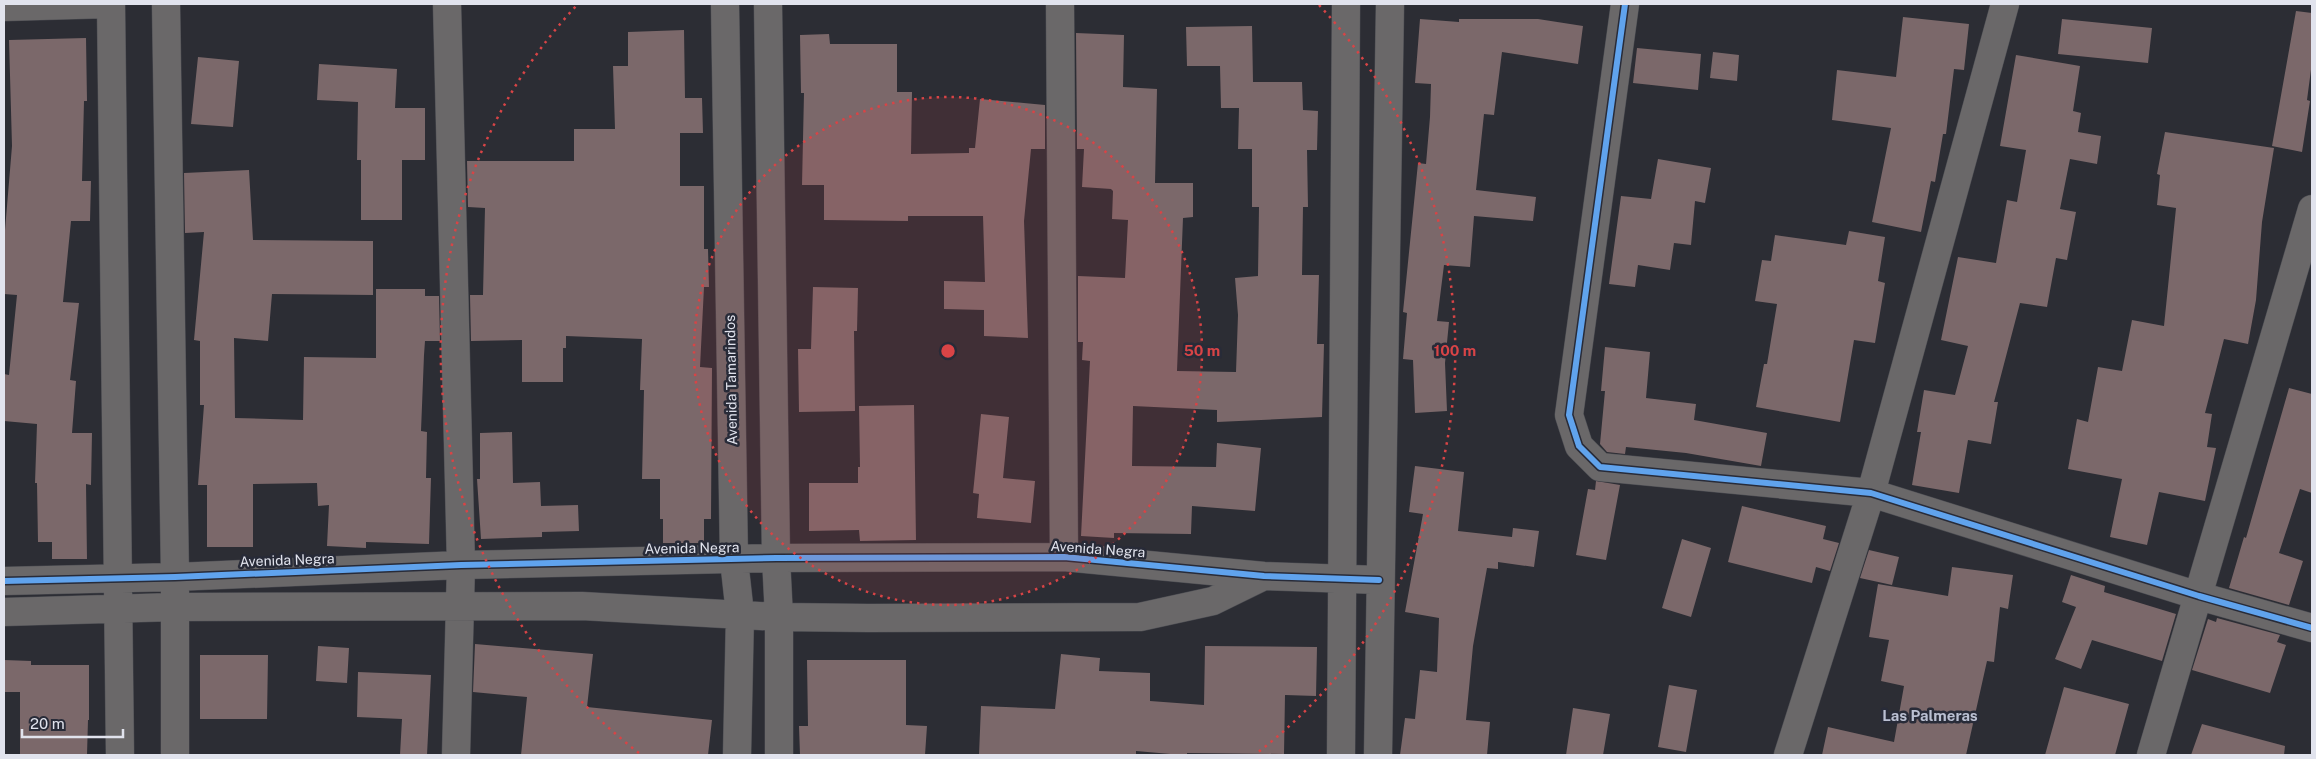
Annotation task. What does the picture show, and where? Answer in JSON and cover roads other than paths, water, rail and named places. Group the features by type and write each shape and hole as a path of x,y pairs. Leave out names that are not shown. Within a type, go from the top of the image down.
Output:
{"street":[{"path":"4,7 111,4 116,578 120,755"},
{"path":"166,4 175,577 175,755"},
{"path":"447,4 461,565 456,755"},
{"name":"Avenida Tamarindos","path":"725,4 734,560 740,614 737,755"},
{"path":"768,4 776,558 779,617 779,755"},
{"path":"1060,4 1064,557"},
{"path":"1341,755 1346,4"},
{"path":"1378,755 1379,580 1390,4"},
{"path":"1625,4 1569,415 1580,446 1600,467 1871,493 2199,596 2312,628"},
{"path":"1788,755 1871,493 2004,4"},
{"path":"2151,755 2312,209"},
{"name":"Avenida Negra","path":"4,581 175,577 461,565 776,558 1064,557 1264,576 1379,580"},
{"name":"Avenida Negra","path":"4,612 175,607 459,605 582,606 779,617 1140,617 1213,601 1264,576"}],"district":[{"name":"Las Palmeras","path":"1930,715"}]}
